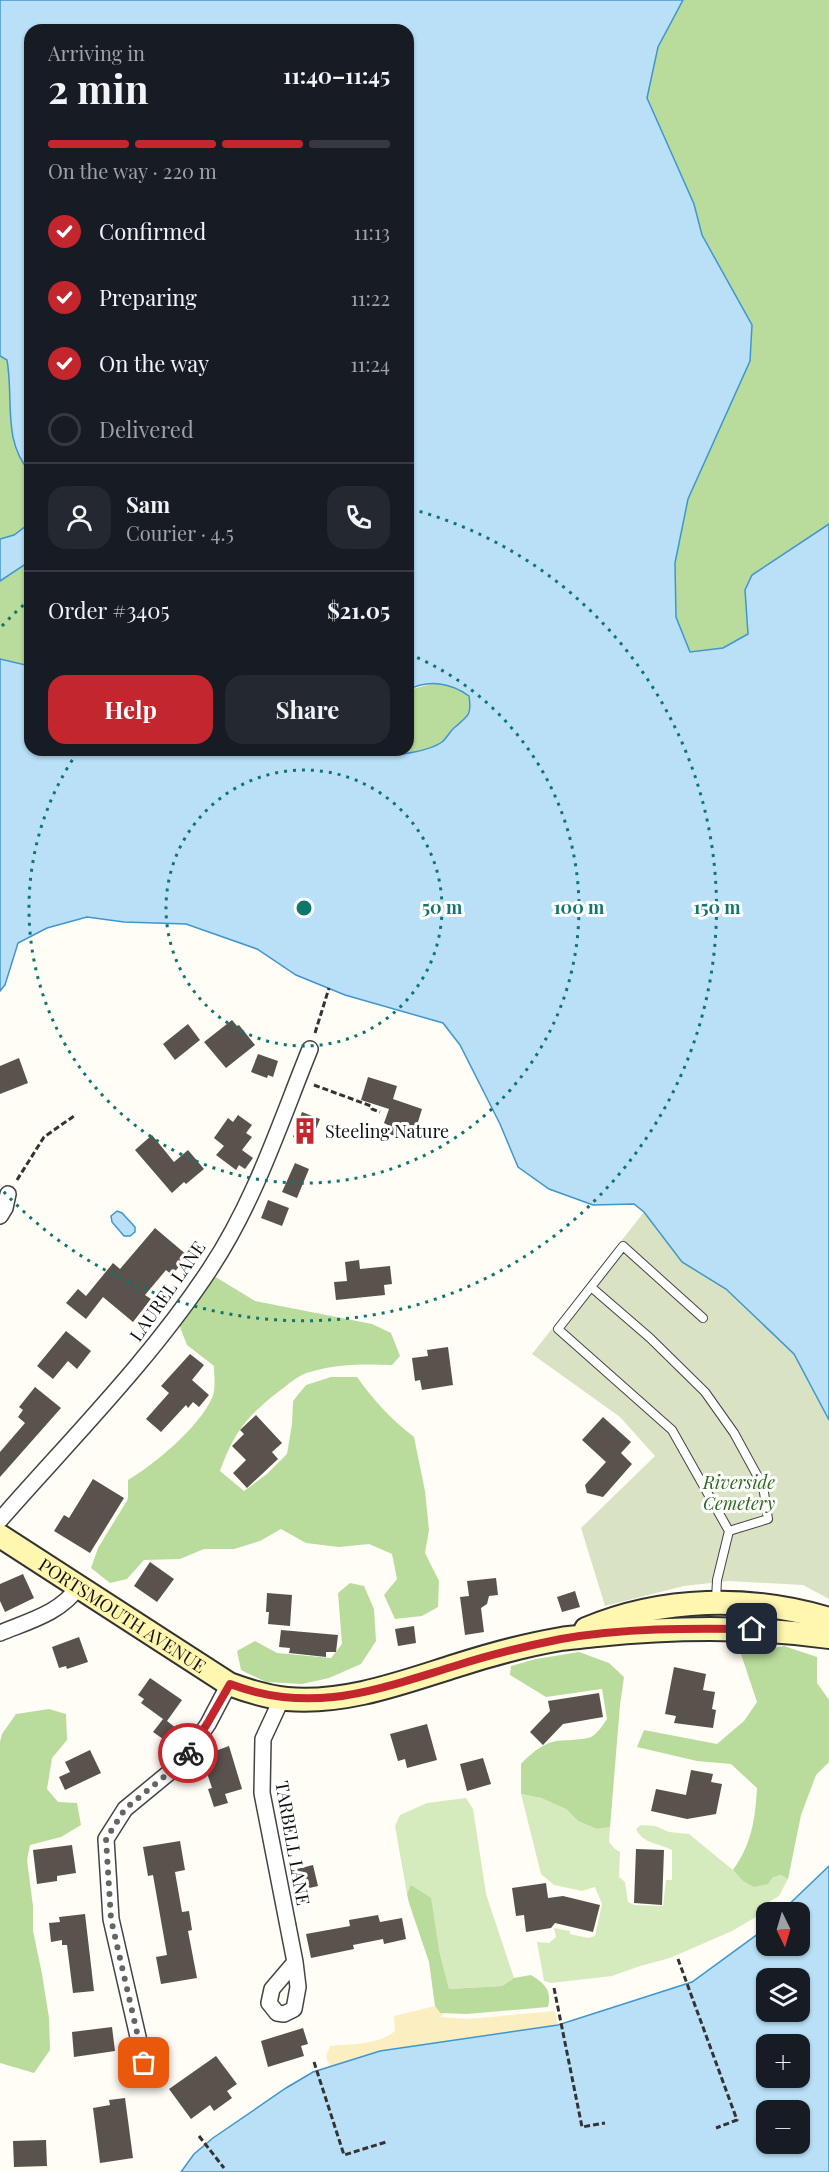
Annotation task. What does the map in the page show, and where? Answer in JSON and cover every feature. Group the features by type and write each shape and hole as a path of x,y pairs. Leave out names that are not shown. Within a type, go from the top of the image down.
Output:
{"main road":[{"name":"PORTSMOUTH AVENUE","path":"0,1536 230,1684 255,1694 282,1698 320,1699 364,1693 392,1687 458,1665 562,1639 647,1630 699,1629 752,1629 829,1637"},
{"name":"PORTSMOUTH AVENUE","path":"562,1639 614,1617 656,1609 716,1602 769,1606 829,1619"}],"street":[{"name":"LAUREL LANE","path":"0,1520 141,1362 211,1268 250,1199 310,1049"},
{"path":"0,1216 5,1208 8,1194"},
{"path":"0,1633 52,1611 70,1600 79,1586"},
{"path":"144,2063 111,1919 106,1839 125,1809 176,1767 188,1753 230,1684"},
{"name":"TARBELL LANE","path":"282,1698 263,1739 262,1793 295,1962"}],"lane":[{"path":"703,1318 623,1246 558,1329 672,1430 729,1530 717,1580 716,1602"},
{"path":"591,1287 650,1338 705,1392 734,1433 763,1486 768,1520 729,1530"}],"path":[{"path":"310,1049 328,988"},
{"path":"298,1079 371,1106 372,1109 380,1112"},
{"path":"8,1194 44,1137 74,1116"},
{"path":"678,1959 737,2120 716,2128"},
{"path":"554,1988 582,2127 605,2123"},
{"path":"314,2061 344,2155 386,2142"},
{"path":"199,2136 224,2168"}],"green space":[{"path":"683,0 829,0 829,524 752,575 745,590 748,634 723,648 690,653 676,617 675,563 688,499 750,361 752,325 702,235 694,204 647,98 658,47"},
{"path":"0,356 7,360 13,433 16,447 24,463 24,528 14,535 0,539"},
{"path":"24,565 24,665 0,659 0,581"},
{"path":"436,683 455,686 469,696 470,707 468,714 444,740 430,748 414,752 414,688"},
{"name":"Riverside Cemetery","path":"644,1212 682,1262 726,1289 794,1354 829,1420 829,1599 803,1585 729,1581 684,1586 605,1606 581,1528 655,1456 620,1417 532,1354"},
{"path":"214,1276 255,1301 372,1324 391,1333 400,1356 392,1365 340,1366 320,1369 299,1377 260,1407 244,1424 231,1445 220,1471 244,1491 267,1474 287,1454 293,1401 306,1385 331,1377 357,1377 383,1409 414,1437 425,1491 429,1530 425,1553 439,1581 438,1607 422,1616 395,1619 384,1595 397,1579 392,1554 369,1544 339,1547 306,1543 281,1529 260,1541 234,1549 204,1549 180,1559 144,1560 127,1579 110,1583 91,1568 98,1548 128,1499 128,1480 151,1465 175,1444 197,1421 212,1398 214,1366 187,1345 178,1322 199,1291"},
{"path":"350,1583 364,1586 374,1609 376,1641 361,1664 329,1678 302,1684 266,1682 241,1670 237,1651 255,1641 277,1653 331,1658 342,1644 338,1593"},
{"path":"784,1646 817,1657 817,1683 829,1700 829,1762 816,1775 801,1815 788,1879 781,1875 773,1877 768,1884 754,1887 743,1881 733,1870 751,1831 757,1788 731,1764 697,1761 637,1747 644,1730 717,1744 744,1721 757,1702 741,1654"},
{"path":"579,1652 609,1663 624,1677 610,1827 597,1829 578,1821 566,1809 541,1798 521,1794 521,1764 531,1754 552,1742 591,1737 598,1732 607,1719 602,1689 546,1697 510,1675 511,1666 536,1659"},
{"path":"49,1709 66,1714 67,1740 52,1758 47,1789 58,1802 77,1803 81,1825 61,1837 30,1845 27,1860 33,1906 33,1931 49,2018 50,2050 34,2073 0,2063 0,1742 2,1734 16,1714"},
{"path":"521,1794 541,1798 566,1809 578,1821 597,1829 610,1827 609,1842 620,1852 619,1877 625,1882 628,1902 634,1905 663,1906 666,1880 672,1880 672,1850 643,1838 636,1829 641,1825 689,1834 743,1881 781,1875 788,1879 779,1896 769,1902 756,1902 756,1917 732,1931 670,1958 612,1976 551,1983 544,1981 537,1942 549,1943 556,1937 554,1928 588,1938 595,1936 602,1904 595,1887 582,1891 554,1885 541,1874"},
{"path":"466,1798 473,1809 486,1894 514,1978 502,1986 449,1989 439,1950 412,1885 407,1894 395,1826 400,1815 427,1803"},
{"path":"411,1885 431,1898 439,1950 449,1989 502,1986 514,1978 531,1975 546,1988 549,1996 548,2007 467,2014 440,2013 435,2006 429,1962 409,1903 407,1894"}],"sand":[{"path":"435,2006 440,2013 444,2013 441,2017 468,2019 555,2011 558,2025 380,2051 330,2067 326,2056 330,2046 381,2039 395,2031 394,2016"}],"water":[{"path":"0,0 683,0 658,47 647,98 694,204 702,235 752,325 750,361 688,499 675,563 676,617 690,652 723,648 748,634 745,590 752,575 829,524 829,1420 794,1354 726,1289 682,1262 644,1212 634,1204 593,1205 549,1189 518,1167 500,1124 460,1045 443,1023 345,995 296,975 257,949 186,924 124,922 87,917 47,928 18,943 5,985 0,991 0,659 24,665 24,756 414,756 414,752 442,742 469,711 469,696 455,688 440,684 424,684 414,688 414,24 24,24 24,464 12,433 7,360 0,356"},
{"path":"24,528 24,565 0,581 0,539 14,535"},
{"path":"117,1211 122,1213 135,1227 135,1232 130,1236 124,1236 112,1222 111,1216"},
{"path":"829,1866 829,2172 181,2172 194,2154 213,2138 313,2072 380,2051 558,2025 692,1982 756,1935 756,1956 810,1956 810,1902 791,1902"}],"building":[{"path":"232,1020 255,1045 226,1068 204,1042"},
{"path":"188,1024 200,1040 175,1060 163,1044"},
{"path":"258,1054 278,1061 273,1077 268,1075 267,1078 251,1072"},
{"path":"19,1058 28,1083 0,1094 0,1066"},
{"path":"368,1077 397,1086 393,1099 422,1109 412,1141 385,1133 388,1125 384,1123 389,1109 361,1100"},
{"name":"Steeling Nature","path":"302,1112 320,1119 310,1144 293,1137"},
{"path":"238,1115 252,1125 246,1133 252,1137 242,1150 253,1158 245,1169 239,1165 236,1170 216,1155 224,1146 214,1138 228,1118 233,1122"},
{"path":"152,1135 174,1162 188,1150 204,1169 172,1193 135,1150"},
{"path":"295,1163 309,1169 297,1198 282,1192"},
{"path":"268,1200 289,1208 282,1226 261,1218"},
{"path":"155,1228 188,1256 172,1275 166,1270 145,1295 151,1299 133,1322 103,1297 86,1319 66,1303 78,1289 86,1296 113,1263 120,1269"},
{"path":"359,1260 360,1269 390,1266 392,1284 384,1285 385,1295 336,1300 334,1282 347,1281 345,1262"},
{"path":"66,1331 91,1351 77,1369 68,1361 53,1379 37,1366"},
{"path":"448,1347 453,1385 422,1390 420,1380 415,1381 412,1358 428,1356 427,1350"},
{"path":"190,1354 204,1365 192,1380 209,1395 199,1407 193,1402 188,1408 186,1405 161,1432 146,1419 169,1393 161,1386"},
{"path":"35,1387 61,1408 0,1477 0,1452 25,1423 18,1417 23,1410 19,1407"},
{"path":"256,1415 282,1443 272,1452 278,1459 247,1488 233,1473 246,1460 232,1446 244,1434 240,1430"},
{"path":"603,1417 631,1442 621,1453 632,1464 603,1497 587,1493 585,1485 606,1462 582,1440"},
{"path":"93,1479 124,1498 90,1553 54,1531 64,1515 69,1518"},
{"path":"150,1562 174,1579 157,1602 134,1586"},
{"path":"23,1574 34,1598 5,1612 0,1601 0,1584"},
{"path":"496,1578 498,1595 489,1596 487,1604 481,1608 484,1632 465,1635 460,1597 469,1596 467,1581"},
{"path":"575,1591 580,1607 562,1612 557,1597"},
{"path":"267,1593 292,1595 290,1626 268,1624"},
{"path":"414,1626 416,1643 398,1646 395,1629"},
{"path":"281,1630 338,1635 336,1652 326,1652 326,1657 289,1653 290,1648 279,1647"},
{"path":"79,1637 88,1662 67,1669 66,1666 59,1668 52,1647"},
{"path":"674,1667 706,1674 703,1690 715,1692 712,1709 716,1710 713,1728 674,1723 676,1716 665,1714"},
{"path":"150,1678 182,1700 167,1721 176,1728 166,1741 153,1732 163,1719 141,1703 144,1699 138,1695"},
{"path":"599,1693 603,1717 563,1724 543,1745 530,1732 550,1711 548,1701"},
{"path":"427,1724 437,1760 407,1768 405,1759 398,1761 390,1734"},
{"path":"229,1746 242,1789 225,1794 228,1803 214,1807 208,1789 212,1788 205,1767 211,1765 207,1754"},
{"path":"90,1750 101,1773 65,1790 59,1777 70,1772 65,1762"},
{"path":"483,1758 491,1784 467,1791 460,1764"},
{"path":"691,1770 713,1774 711,1782 722,1784 716,1814 687,1819 651,1811 656,1789 686,1795"},
{"path":"180,1841 185,1870 175,1872 182,1912 189,1911 192,1930 188,1931 197,1978 161,1984 156,1957 167,1955 153,1875 148,1876 143,1847"},
{"path":"72,1845 76,1873 57,1876 57,1881 37,1884 33,1850"},
{"path":"636,1849 664,1850 662,1905 634,1903"},
{"path":"313,1865 318,1886 297,1891 293,1870"},
{"path":"546,1883 548,1898 563,1896 600,1905 593,1932 555,1923 551,1928 526,1932 524,1915 516,1916 512,1888"},
{"path":"85,1914 94,1991 73,1993 67,1945 62,1945 62,1940 51,1942 49,1923 60,1922 59,1917"},
{"path":"378,1915 380,1922 402,1918 406,1939 384,1944 383,1939 353,1945 354,1949 311,1958 306,1934 350,1926 349,1920"},
{"path":"112,2027 115,2051 74,2057 72,2032"},
{"path":"303,2028 308,2044 301,2046 304,2056 268,2067 261,2041"},
{"path":"216,2056 237,2084 227,2091 232,2098 214,2111 210,2105 191,2119 169,2089"},
{"path":"125,2098 133,2158 100,2163 93,2108 110,2105 109,2100"},
{"path":"46,2140 47,2166 14,2167 13,2141"}],"way so far":[{"path":"144,2063 111,1919 106,1839 125,1809 176,1767 188,1753"}],"place":[{"name":"Steeling Nature","path":"305,1131"}],"route":[{"path":"188,1753 230,1684 255,1694 287,1699 320,1699 392,1687 458,1665 562,1639 647,1630 752,1629"}]}
